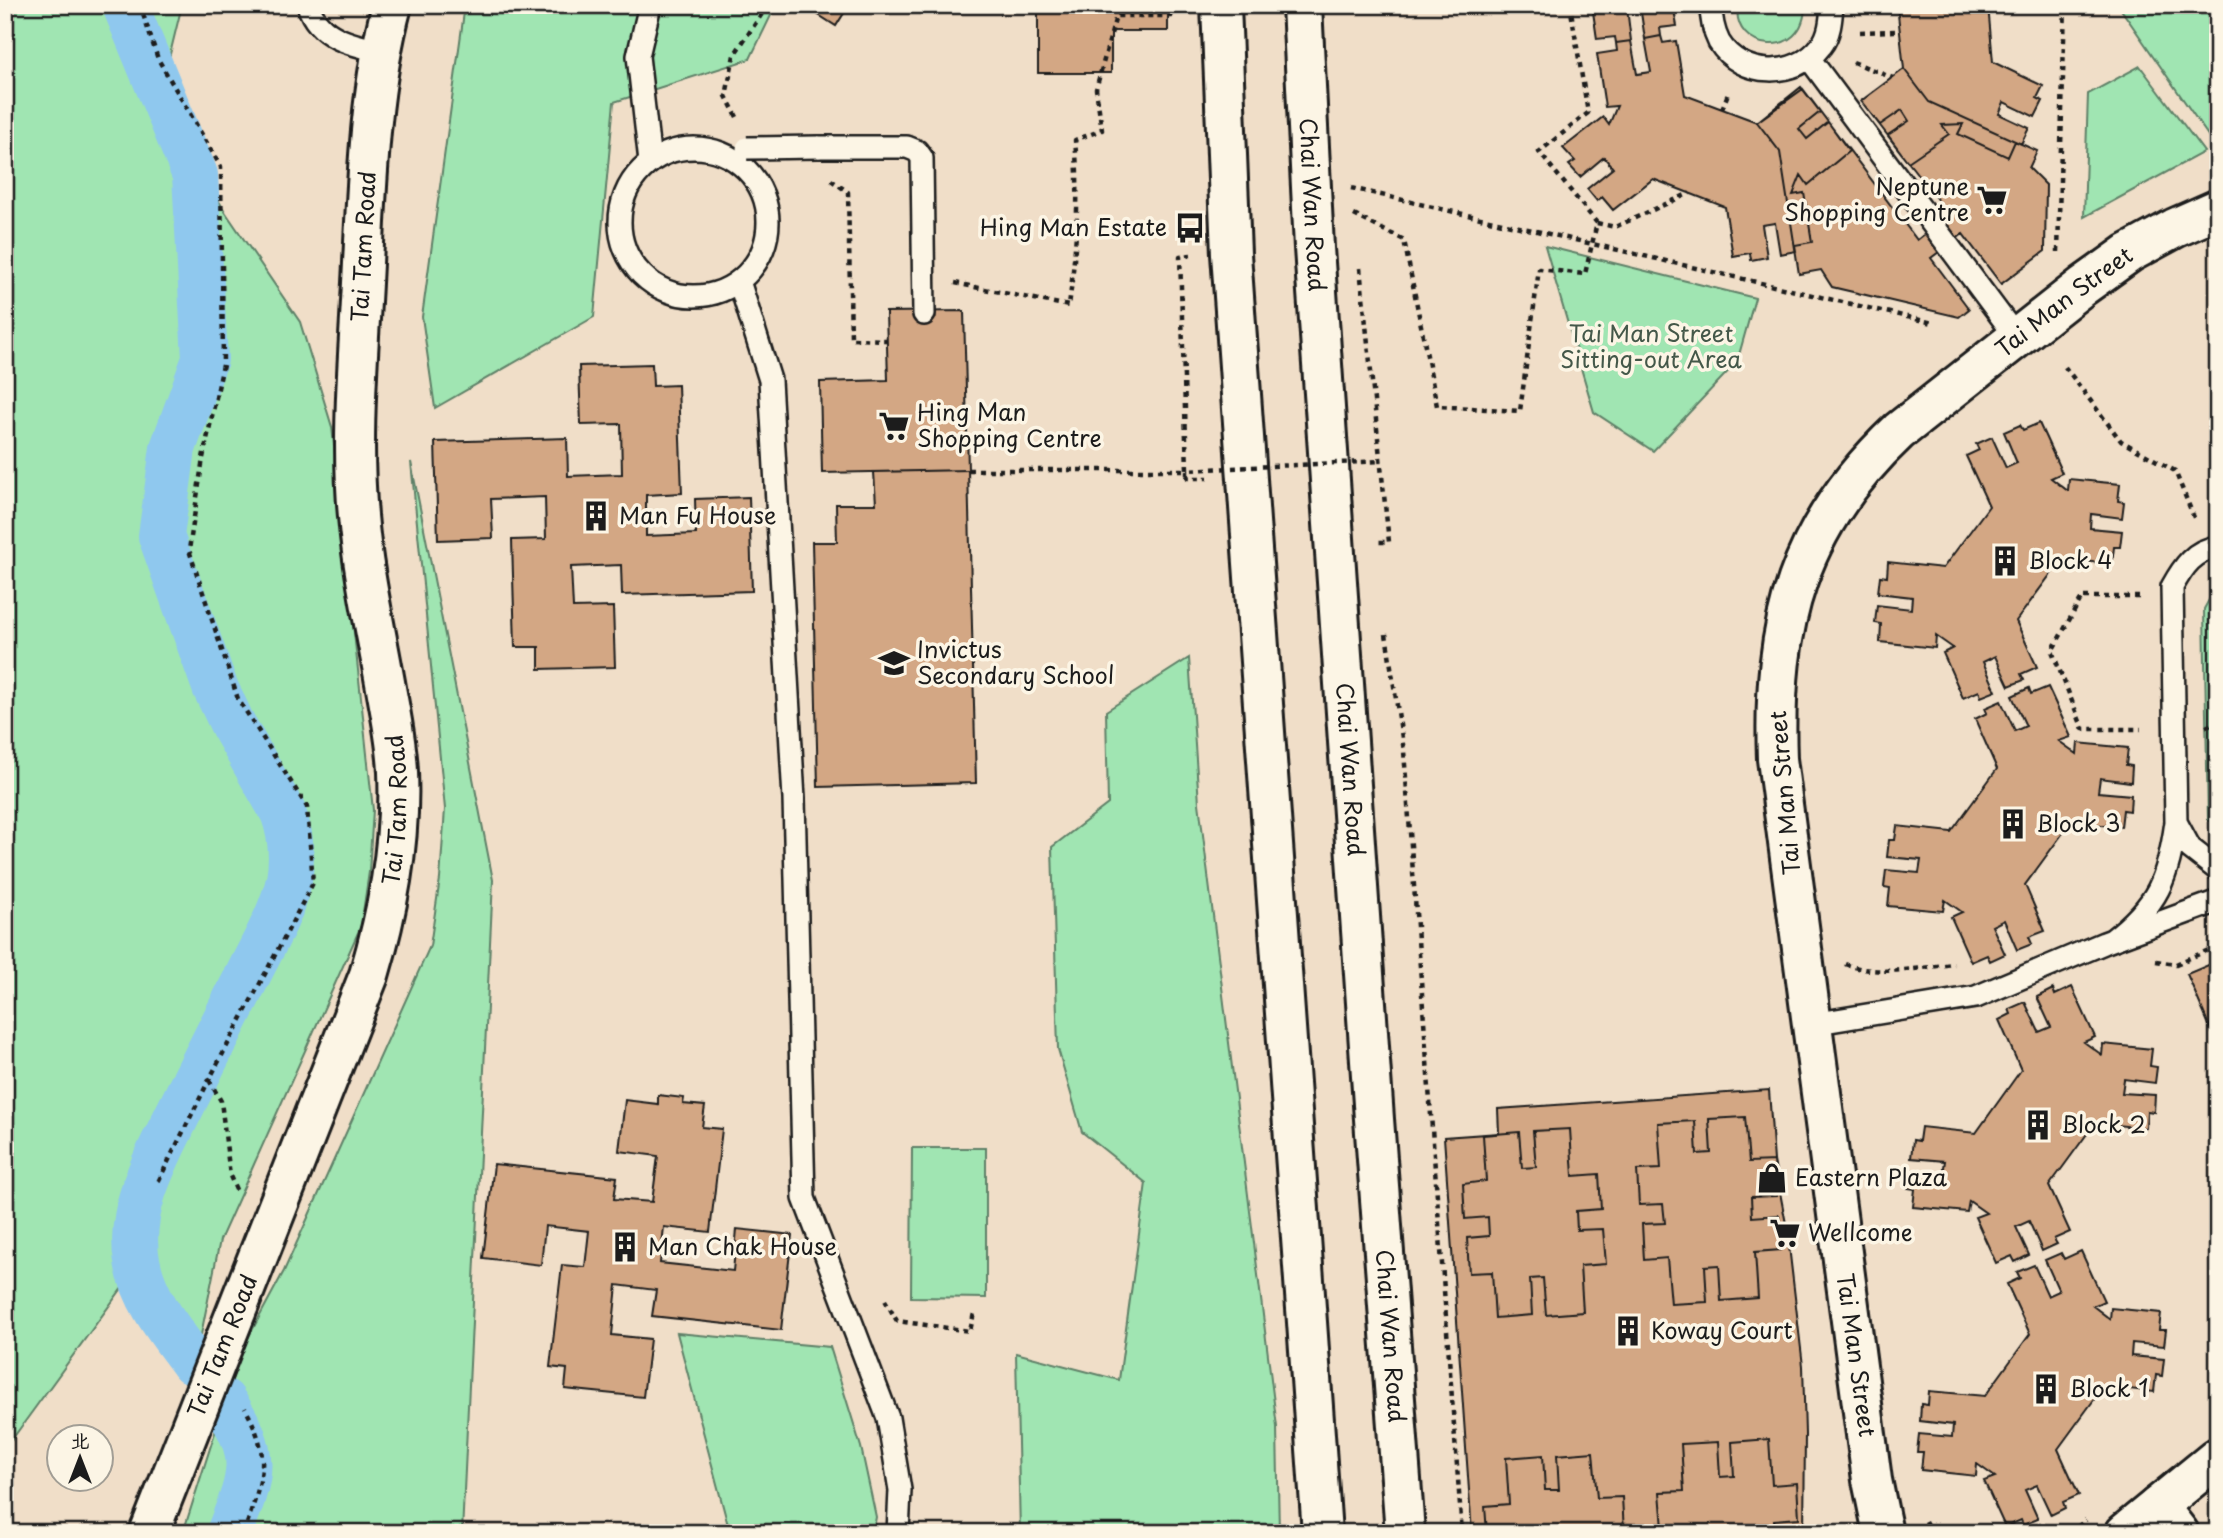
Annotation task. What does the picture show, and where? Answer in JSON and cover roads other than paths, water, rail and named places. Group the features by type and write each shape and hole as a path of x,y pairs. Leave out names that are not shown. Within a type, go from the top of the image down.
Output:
{"main road":[{"name":"Tai Tam Road","path":"149,1533 369,975 382,933 395,860 399,814 398,770 365,571 355,470 355,416 369,136 381,51 392,5"},
{"path":"1221,5 1231,254 1322,1533"},
{"name":"Chai Wan Road","path":"1302,5 1317,289 1405,1533"},
{"name":"Tai Man Street","path":"1883,1533 1872,1479 1777,759 1775,712 1785,618 1817,532 1837,499 1857,473 1899,431 2129,253 2218,209"},
{"path":"2125,1533 2169,1519 2218,1457"}],"lane":[{"path":"308,5 320,26 333,37 348,44 381,51"},
{"path":"649,162 638,56 650,5"},
{"path":"1711,5 1712,24 1719,42 1731,56 1747,66 1766,71 1787,69 1809,58 1821,46 1826,36 1832,5"},
{"path":"1809,58 2017,338"},
{"path":"705,148 729,156 749,171 763,192 769,216 767,241 756,264 739,281 718,293 695,296 672,293 651,283 634,267 624,246 620,223 623,200 633,179 649,162 666,153 685,148 907,147 917,151 922,158 924,314"},
{"path":"739,281 770,380 794,799 804,1198 888,1418 900,1490 898,1533"},
{"path":"2112,940 2136,921 2158,893 2171,860 2176,822 2172,587 2185,564 2206,549 2218,547"},
{"path":"2176,822 2190,848 2218,870"},
{"path":"1812,1024 1976,997 2112,940 2218,901"}],"waterway":[{"path":"125,5 195,175 205,359 173,448 161,536 215,687 232,723 283,812 291,854 289,880 277,917 157,1156 139,1208 135,1243 140,1275 159,1315 193,1362"},
{"path":"223,1401 243,1436 248,1465 243,1496 229,1533"}],"place":[{"name":"Neptune Shopping Centre","path":"1992,200"},
{"name":"Hing Man Estate","path":"1190,228"},
{"name":"Hing Man Shopping Centre","path":"894,426"},
{"name":"Man Fu House","path":"596,516"},
{"name":"Block 4","path":"2005,561"},
{"name":"Invictus Secondary School","path":"894,663"},
{"name":"Block 3","path":"2013,824"},
{"name":"Block 2","path":"2038,1125"},
{"name":"Eastern Plaza","path":"1772,1178"},
{"name":"Wellcome","path":"1785,1233"},
{"name":"Man Chak House","path":"625,1247"},
{"name":"Koway Court","path":"1628,1331"},
{"name":"Block 1","path":"2046,1389"}],"park label":[{"name":"Tai Man Street Sitting-out Area","path":"1651,347"}]}
